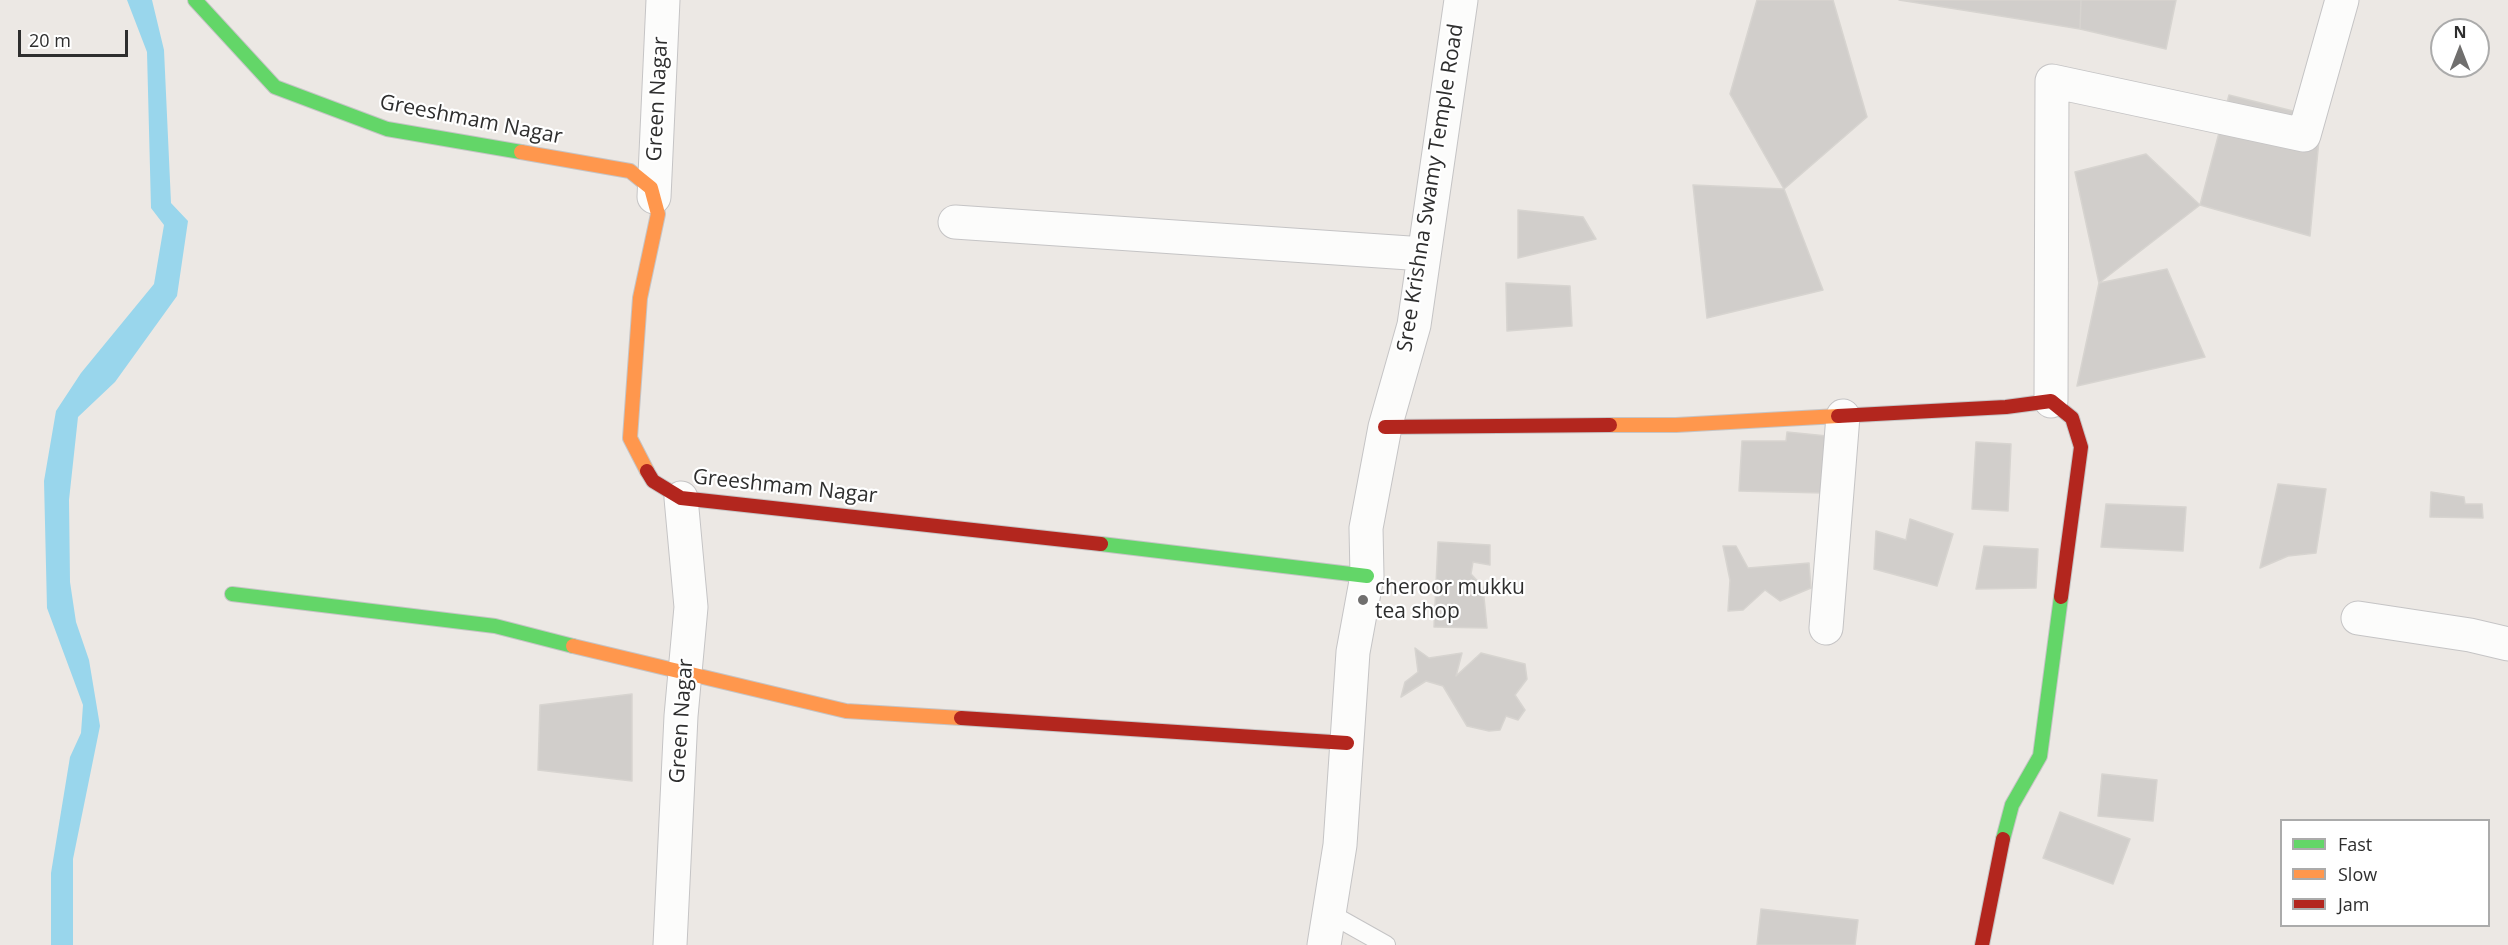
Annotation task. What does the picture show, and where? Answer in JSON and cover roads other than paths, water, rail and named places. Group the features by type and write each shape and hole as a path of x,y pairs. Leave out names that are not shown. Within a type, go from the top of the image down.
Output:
{"street":[{"name":"Greeshmam Nagar","path":"195,0 275,87 387,129 630,171 651,188 658,214 640,298 630,438 653,481 681,498 911,522 1367,576"},
{"name":"Green Nagar","path":"654,198 663,0"},
{"name":"Sree Krishna Swamy Temple Road","path":"1324,945 1340,845 1353,652 1367,576 1366,528 1386,427 1414,325 1461,0"},
{"path":"2050,401 2052,81 2304,135 2342,0"},
{"path":"955,222 1424,254"},
{"path":"1386,427 1676,425 2006,407 2050,401 2072,418 2081,447 2040,756 2012,805 1998,856 1982,945"},
{"path":"1826,628 1843,416"},
{"name":"Green Nagar","path":"670,945 671,880 691,607 681,498"},
{"path":"232,594 495,626 685,675 846,711 1347,743"},
{"path":"2358,618 2470,635 2508,644"}],"lane":[{"path":"1329,913 1386,945"}],"water":[{"path":"127,0 152,0 164,50 171,203 188,221 177,296 115,382 78,417 69,500 70,582 76,622 89,660 100,726 73,859 73,945 51,945 51,873 70,757 81,733 83,705 47,608 44,481 56,411 81,373 154,284 164,225 151,208 147,52"}],"place":[{"name":"cheroor mukku tea shop","path":"1363,600"}]}
